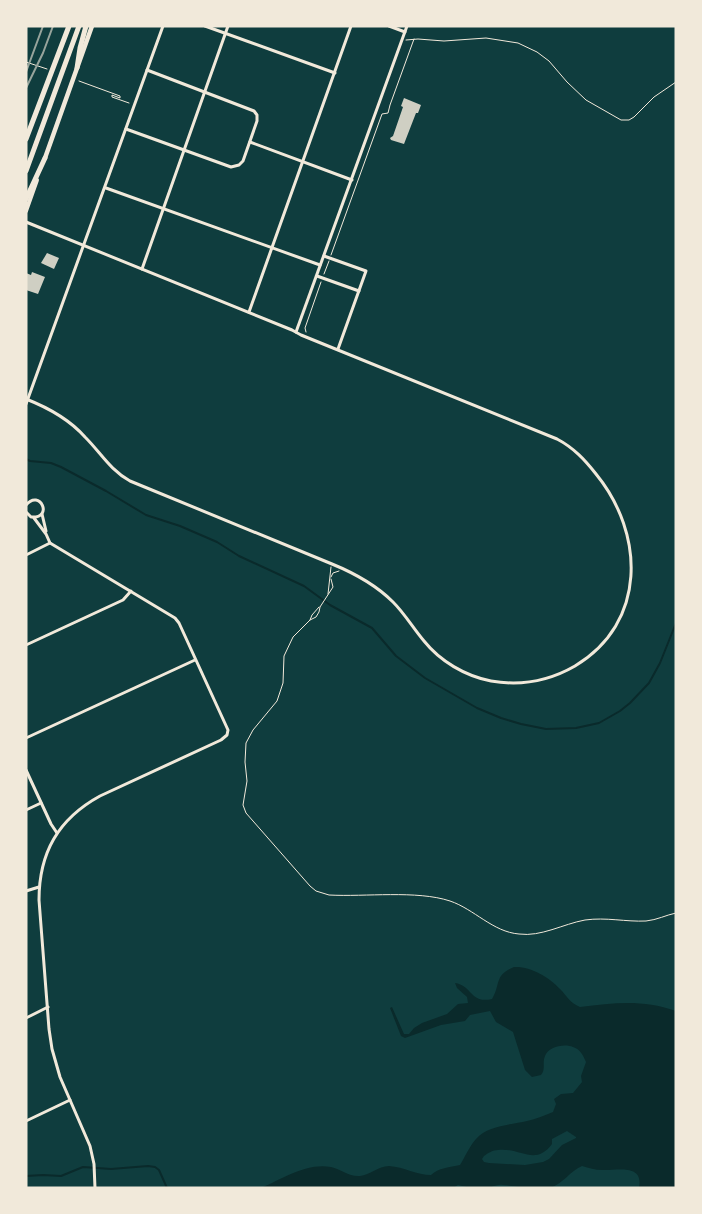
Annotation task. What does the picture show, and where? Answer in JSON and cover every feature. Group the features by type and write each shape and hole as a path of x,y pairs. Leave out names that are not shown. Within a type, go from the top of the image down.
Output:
{"highway":[{"path":"26,139 69,26"},
{"path":"26,171 79,26"},
{"path":"77,68 86,26"},
{"path":"26,200 45,158"}],"main road":[{"path":"26,211 92,26"}],"street":[{"path":"26,222 85,244 557,439 572,448 597,475 613,498 625,528 631,555 630,582 624,607 613,630 595,652 577,665 551,677 525,682 498,682 472,676 438,656 425,643 392,601 371,584 345,569 130,481 110,467 72,424 48,409 27,401 85,244 106,188 163,26"},
{"path":"205,26 334,73"},
{"path":"142,269 228,26"},
{"path":"249,312 351,26"},
{"path":"389,26 405,32"},
{"path":"296,332 407,26"},
{"path":"126,129 234,167 242,163 250,142 257,121 257,115 254,111 147,70"},
{"path":"250,142 352,180"},
{"path":"106,188 320,265"},
{"path":"324,256 366,271 338,349"},
{"path":"317,276 359,291"},
{"path":"27,503 33,500 39,501 44,508 42,514 50,543 175,618 228,733 223,739 95,799 75,813 58,833 46,856 39,888 49,1029 55,1059 70,1100 88,1140 94,1164 95,1188"},
{"path":"26,512 34,518 46,534"},
{"path":"34,518 42,514"},
{"path":"26,555 50,543"},
{"path":"26,645 122,600 131,591"},
{"path":"26,738 196,660"},
{"path":"26,770 51,824 58,833"},
{"path":"26,810 41,803"},
{"path":"26,891 39,888"},
{"path":"26,1018 48,1008"},
{"path":"26,1121 70,1100"}],"path":[{"path":"407,40 444,41 486,38 507,40 523,45 538,52 549,61 586,100 621,120 634,117 661,91 676,82"},
{"path":"332,254 382,114 388,113 414,39"},
{"path":"26,62 52,71"},
{"path":"78,81 120,96 120,98 112,95 112,97 129,104"},
{"path":"324,276 329,260"},
{"path":"305,332 321,282"},
{"path":"331,567 329,572 333,587 316,617 310,620 293,637 284,656 283,683 277,702 253,730 246,743 247,781 243,805 246,813 254,825 310,886 328,895 421,896 450,901 472,911 499,928 516,934 540,933 588,920 612,918 649,921 676,913"},
{"path":"330,578 334,573 340,571"},
{"path":"310,620 320,607"}],"water":[{"path":"520,967 539,973 550,980 571,1001 580,1007 616,1003 640,1003 676,1011 676,1188 639,1188 637,1175 628,1170 597,1170 582,1166 555,1186 544,1189 501,1185 480,1189 458,1185 453,1188 261,1188 294,1173 321,1166 335,1168 356,1176 389,1166 431,1175 441,1169 460,1165 469,1149 481,1134 493,1128 530,1120 553,1112 556,1104 554,1099 561,1094 573,1093 582,1082 581,1076 586,1062 578,1049 565,1045 549,1050 544,1059 544,1068 541,1075 532,1077 525,1070 513,1032 496,1022 490,1011 470,1015 465,1021 441,1025 405,1038 401,1036 390,1008 392,1007 404,1034 409,1034 422,1023 447,1014 458,1004 468,1003 467,997 457,988 455,983 465,987 479,999 492,999 499,980 503,973","holes":["567,1131 576,1137 562,1145 549,1159 543,1162 525,1165 489,1163 484,1162 482,1159 487,1154 496,1150 533,1155 539,1154 546,1151 552,1144 552,1139"]}],"building":[{"path":"404,98 421,105 404,144 390,138 393,136 403,107 401,106"},
{"path":"47,253 59,258 54,269 41,263"},
{"path":"32,272 45,277 38,294 26,290 26,273 31,275"}],"waterway":[{"path":"26,459 51,463 61,467 146,515 180,526 217,542 239,556 304,586 330,605 372,628 396,656 425,678 477,708 521,724 546,729 576,728 599,723 620,711 649,683 660,663 676,623"},
{"path":"26,1176 61,1176 83,1167 111,1169 148,1166 159,1170 167,1188"}],"railway":[{"path":"26,72 43,26"},
{"path":"26,88 43,53 53,26"}]}
